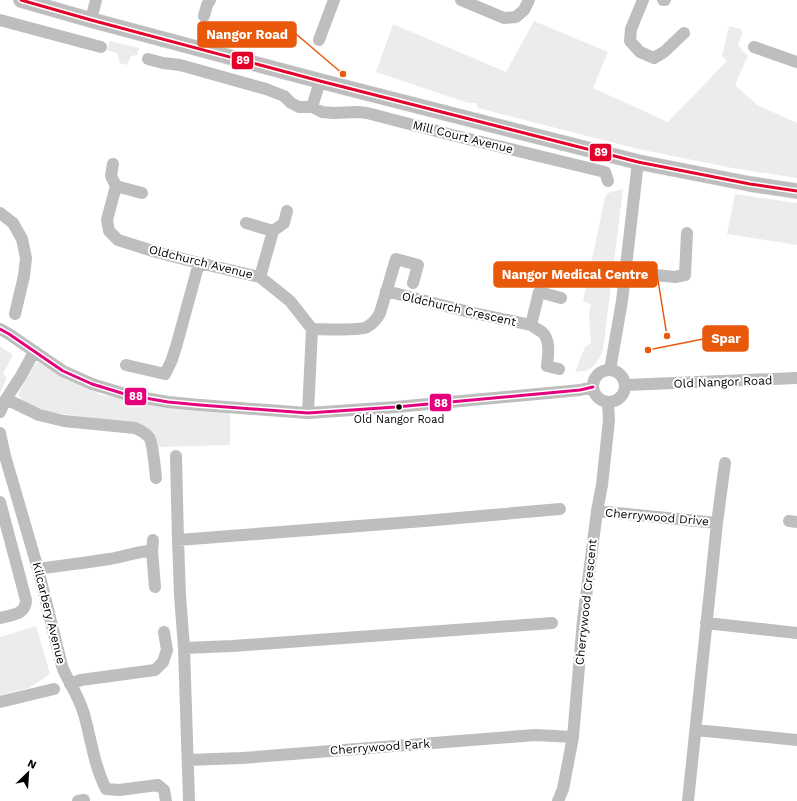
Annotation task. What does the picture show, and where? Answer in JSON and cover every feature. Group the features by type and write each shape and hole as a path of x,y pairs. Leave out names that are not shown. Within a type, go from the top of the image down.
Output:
{"main road":[{"path":"21,0 320,81 638,162 750,184 797,191"}],"street":[{"path":"91,20 96,0"},
{"path":"204,16 210,0"},
{"path":"319,40 334,0"},
{"path":"461,0 504,18 516,17 524,10 529,0"},
{"path":"643,0 631,29 630,40 640,52 654,58 664,52 684,33"},
{"path":"0,20 101,47"},
{"path":"754,47 797,62"},
{"name":"Mill Court Avenue","path":"148,59 180,65 265,88 284,96 291,103 299,107 312,107 322,112 333,113 367,113 605,172 608,181"},
{"path":"312,107 320,81"},
{"path":"610,370 622,301 638,162"},
{"path":"113,164 111,176 116,186 142,193"},
{"name":"Oldchurch Avenue","path":"116,186 107,220 109,232 118,240 156,252 260,277 290,301 312,329"},
{"path":"260,277 273,231 284,223 288,210"},
{"path":"0,213 16,228 22,240 26,258 24,276 14,314"},
{"path":"246,223 273,231"},
{"path":"625,272 675,277 685,275 687,233"},
{"name":"Oldchurch Crescent","path":"312,329 365,328 376,320 380,313 396,259 418,265 413,283"},
{"path":"126,365 165,374 176,347 199,263"},
{"name":"Oldchurch Crescent","path":"386,291 469,312 531,325 543,333 548,343 549,354 547,366 559,369"},
{"name":"Oldchurch Crescent","path":"531,325 539,292 560,298"},
{"path":"0,329 63,371 92,384 128,395 168,402 308,413 427,404 580,390 593,387"},
{"path":"308,413 312,329"},
{"path":"0,412 34,352"},
{"path":"605,370 610,370 620,374 624,378 626,385 622,397 608,403 603,402 595,395 593,387 594,380 597,376 605,370"},
{"name":"Old Nangor Road","path":"626,385 797,378"},
{"path":"6,400 39,415 64,421 136,428 150,438 156,478"},
{"name":"Cherrywood Crescent","path":"558,801 563,789 573,737 583,620 610,420 608,403"},
{"name":"Kilcarbery Avenue","path":"0,433 5,456 38,569 64,673 84,713 98,768 106,789 119,790 158,785 164,790 166,801"},
{"path":"176,456 180,596 184,648 189,801"},
{"name":"Cherrywood Drive","path":"688,801 706,623 725,463"},
{"path":"0,502 26,600 25,608 21,612 0,618"},
{"path":"178,540 416,522 560,509"},
{"name":"Cherrywood Drive","path":"597,511 717,523"},
{"path":"38,569 111,559 144,551 152,545 155,587"},
{"path":"184,648 233,646 552,623"},
{"path":"706,623 797,633"},
{"path":"70,684 81,680 155,670 163,662 166,650 164,632"},
{"path":"0,702 54,689"},
{"path":"696,730 797,740"},
{"name":"Cherrywood Park","path":"188,760 242,758 535,735 573,737"}],"shaded area":[{"path":"534,21 608,52 593,88 668,122 727,61 722,56 729,26 741,29 742,35 738,44 743,52 748,55 735,85 757,105 797,123 797,178 732,168 638,149 478,108 476,103 468,103 376,72 393,24 506,72"},
{"path":"110,41 139,48 137,55 131,56 127,65 120,63 117,53 107,50"},
{"path":"623,189 603,350 593,367 575,372 585,347 591,343 589,315 591,304 583,301 605,198 608,193"},
{"path":"735,194 797,203 797,245 727,234"},
{"path":"0,346 13,355 3,374 7,378 0,393"},
{"path":"38,362 101,395 230,413 230,445 158,447 154,432 139,425 45,411 23,401 18,395 35,364"},
{"path":"36,626 50,674 29,688 0,695 0,637"}],"transit line":[{"name":"89","path":"21,0 320,81 638,162 750,184 797,191"},
{"name":"88","path":"0,329 63,371 92,384 128,395 168,402 308,413 396,407 580,390 593,387"}],"place":[{"name":"Nangor Road","path":"343,74"},
{"name":"Nangor Medical Centre","path":"667,336"},
{"name":"Spar","path":"648,350"},
{"name":"Old Nangor Road","path":"399,407"}]}
